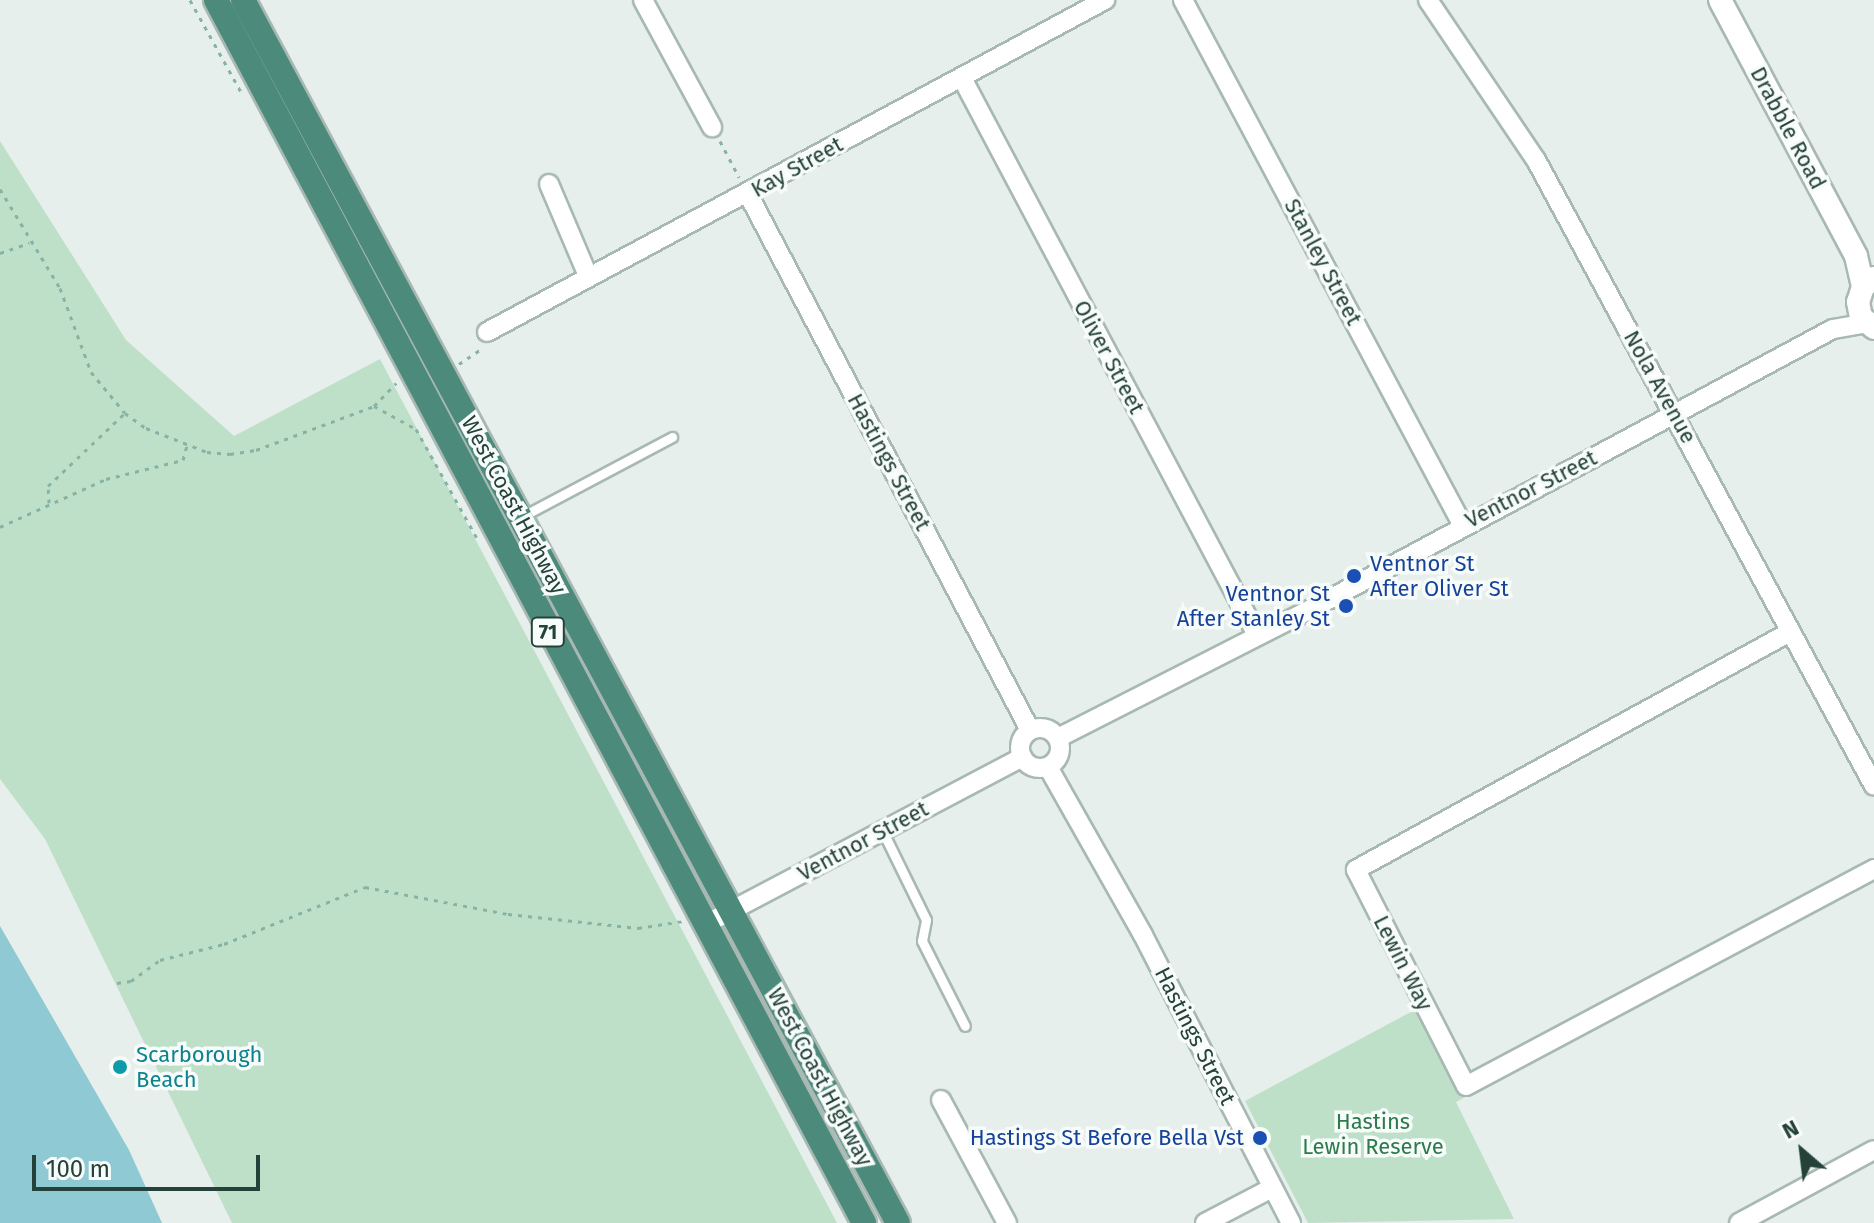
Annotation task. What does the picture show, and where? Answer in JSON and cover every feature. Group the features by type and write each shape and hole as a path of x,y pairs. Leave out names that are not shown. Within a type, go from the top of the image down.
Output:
{"highway":[{"name":"West Coast Highway","path":"216,0 452,451 693,923 864,1223"},
{"name":"West Coast Highway","path":"243,0 898,1223"},
{"path":"452,451 478,438"}],"street":[{"path":"643,0 712,127"},
{"name":"Kay Street","path":"487,332 1105,0"},
{"name":"Stanley Street","path":"1183,0 1462,524"},
{"name":"Nola Avenue","path":"1428,0 1536,160 1874,786"},
{"name":"Drabble Road","path":"1720,0 1866,292"},
{"name":"Oliver Street","path":"962,78 1257,635"},
{"path":"549,184 588,276"},
{"name":"Hastings Street","path":"748,194 1030,730"},
{"name":"Ventnor Street","path":"1058,738 1462,524 1676,415 1833,329 1866,292"},
{"name":"Lewin Way","path":"1790,632 1356,870 1466,1086 1874,869"},
{"path":"1044,728 1058,738 1059,756 1048,767 1032,767 1022,757 1023,738 1030,730 1044,728"},
{"name":"Ventnor Street","path":"693,923 732,910 1022,757"},
{"name":"Hastings Street","path":"1048,767 1129,908 1291,1223"},
{"path":"941,1100 1007,1223"},
{"path":"1739,1223 1874,1150"},
{"path":"1205,1223 1272,1188"}],"lane":[{"path":"521,517 672,437"},
{"path":"882,830 926,920 922,941 965,1026"}],"path":[{"path":"712,127 748,194"},
{"path":"0,189 29,243 67,300 79,349 91,372 125,413 187,445 230,454 256,450 374,406"},
{"path":"0,253 29,243"},
{"path":"49,503 48,486 125,413"},
{"path":"0,527 106,479 183,460 187,445"},
{"path":"117,983 131,981 160,960 224,944 365,887 522,916 638,928 693,923"}],"green space":[{"path":"0,141 126,340 234,436 380,359 837,1223 232,1223 45,839 0,779"},
{"name":"Hastins Lewin Reserve","path":"1420,1007 1467,1096 1456,1102 1514,1219 1308,1223 1245,1101"}],"water":[{"path":"0,926 129,1150 162,1223 0,1223"}],"place":[{"name":"Ventnor St After Oliver St","path":"1354,576"},
{"name":"Ventnor St After Stanley St","path":"1346,606"},
{"name":"Scarborough Beach","path":"120,1067"},
{"name":"Hastings St Before Bella Vst","path":"1260,1138"}]}
